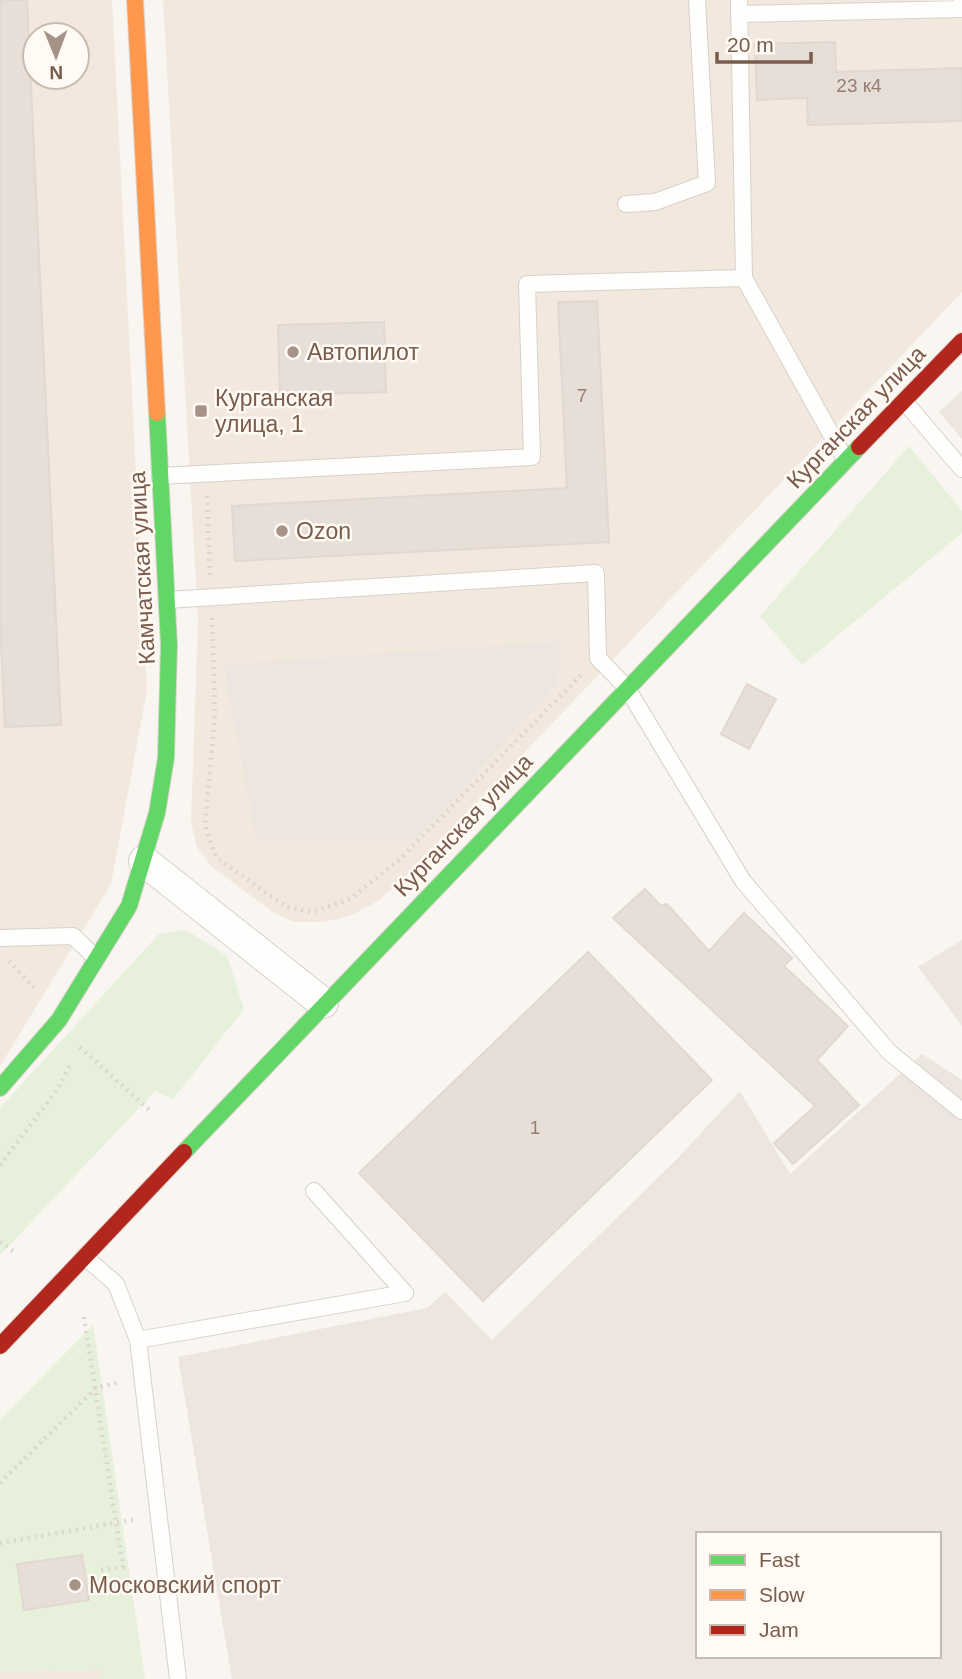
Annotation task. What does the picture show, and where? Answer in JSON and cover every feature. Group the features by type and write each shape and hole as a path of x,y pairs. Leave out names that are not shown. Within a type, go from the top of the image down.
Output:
{"street":[{"name":"Камчатская улица","path":"0,1088 59,1020 129,906 144,861 166,758 170,700 167,600 135,0"},
{"name":"Курганская улица","path":"0,1346 323,1003 962,341"},
{"path":"144,861 323,1003"}],"lane":[{"path":"626,204 655,202 707,183 697,0"},
{"path":"846,461 744,278 739,7 962,9 962,0"},
{"path":"160,477 533,457 527,284 744,278"},
{"path":"904,401 962,468"},
{"path":"167,600 596,573 598,658 627,688 743,881 889,1052 962,1111"},
{"path":"0,938 73,936 98,960"},
{"path":"138,1340 405,1293 314,1191"},
{"path":"85,1257 116,1284 138,1340 178,1679"}],"path":[{"path":"207,474 215,714 205,826 216,857 286,907 313,912 350,899 400,859 598,658"},
{"path":"0,951 40,994"},
{"path":"0,1165 58,1089 79,1046 149,1110"},
{"path":"0,1242 17,1254"},
{"path":"84,1317 123,1567 96,1571"},
{"path":"0,1483 96,1388 142,1377"},
{"path":"0,1543 158,1516"}],"shaded area":[{"path":"0,0 112,0 147,690 111,884 0,1066"},
{"path":"163,0 962,0 962,292 414,869 378,901 352,915 324,922 294,922 274,913 212,867 197,847 191,823 198,618"},
{"path":"962,391 962,439 939,412"},
{"path":"561,641 558,683 416,839 256,840 224,665"},
{"path":"962,940 962,1026 918,967"},
{"path":"922,1054 962,1080 962,1679 232,1679 178,1357 427,1308 445,1292 492,1340 676,1160 740,1091 790,1174"},
{"path":"100,1670 101,1679 0,1679 0,1672"}],"green space":[{"path":"909,446 962,511 962,533 802,665 760,616"},
{"path":"186,930 227,956 244,1009 173,1099 155,1091 0,1255 0,1108 159,934"},
{"path":"93,1325 145,1679 101,1679 100,1670 0,1672 0,1420"}],"building":[{"path":"0,0 27,0 28,21 21,21 21,91 31,91 61,725 5,727 0,620"},
{"path":"835,42 836,72 962,68 962,121 808,125 807,98 757,100 755,44"},
{"path":"597,301 609,542 235,561 232,506 567,488 558,302"},
{"path":"384,322 386,392 280,395 278,325"},
{"path":"747,684 776,699 749,749 721,734"},
{"path":"645,889 661,906 667,904 709,951 744,913 792,958 784,966 848,1026 817,1060 859,1105 793,1164 774,1143 815,1106 613,918"},
{"path":"588,952 712,1080 483,1301 359,1173"},
{"path":"82,1555 89,1600 24,1610 17,1564"}],"traffic: fast":[{"path":"0,1088 59,1020 129,906 157,813 166,758 169,645 157,413"},
{"path":"184,1152 859,447"}],"traffic: slow":[{"path":"135,0 157,413"}],"traffic: jam":[{"path":"859,447 962,341"},
{"path":"0,1346 184,1152"}],"place":[{"name":"Автопилот","path":"293,352"},
{"name":"Курганская улица, 1","path":"201,411"},
{"name":"Ozon","path":"282,531"},
{"name":"Московский спорт","path":"75,1585"}]}
